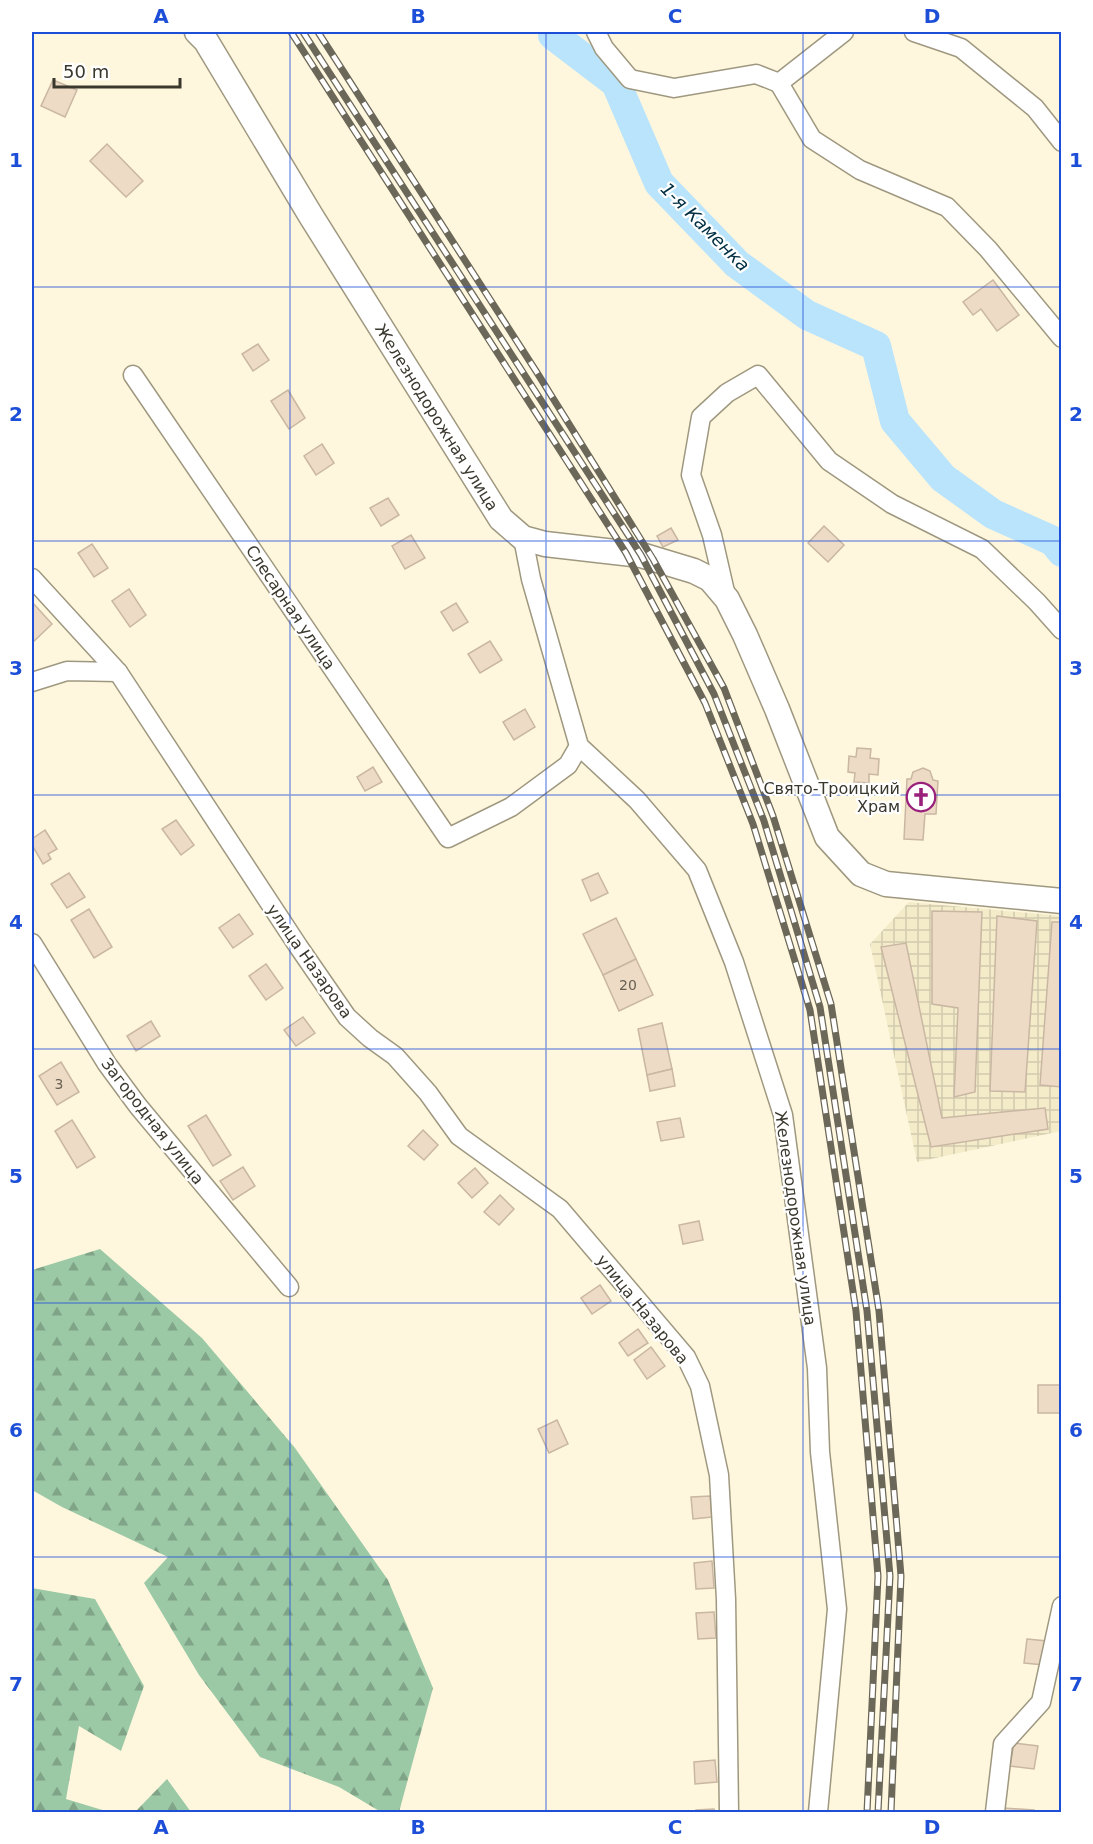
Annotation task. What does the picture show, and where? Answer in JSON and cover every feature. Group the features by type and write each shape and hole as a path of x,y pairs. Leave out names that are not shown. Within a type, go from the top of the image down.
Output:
{"street":[{"name":"Железнодорожная улица","path":"197,32 206,41 311,216 501,519 523,538"},
{"path":"596,32 604,48 630,79 674,88 756,74 779,83 812,139 860,170 947,207 988,249 1062,338"},
{"path":"779,83 844,32"},
{"path":"914,32 960,48 1035,108 1062,142"},
{"name":"Слесарная улица","path":"133,375 448,838 511,807 568,765 579,746"},
{"path":"1062,630 1037,602 982,549 892,504 829,461 759,375 728,393 701,417 691,475 712,535 727,599 777,709 827,837 861,874 886,884 1062,901"},
{"path":"579,746 531,579 523,538 545,544 640,555 710,579 727,599"},
{"name":"улица Назарова","path":"32,578 118,672 347,1017 395,1056 428,1093 459,1136 560,1209 686,1356 700,1386 719,1475 726,1599 729,1812"},
{"path":"32,682 67,671 118,672"},
{"name":"Железнодорожная улица","path":"579,746 637,800 697,870 734,962 783,1115 817,1368 820,1452 837,1609 818,1812"},
{"name":"Загородная улица","path":"32,943 107,1064 138,1106 290,1287"},
{"path":"995,1812 1003,1744 1041,1702 1062,1606"}],"shaded area":[{"path":"909,902 1061,916 1061,1131 917,1162 870,944"}],"green space":[{"path":"100,1249 202,1338 295,1448 388,1580 433,1688 399,1812 381,1812 339,1787 260,1757 199,1675 144,1583 168,1557 62,1507 32,1490 32,1270"},
{"path":"32,1588 95,1599 144,1686 121,1751 79,1726 66,1799 109,1812 32,1812"},
{"path":"167,1779 191,1812 135,1812"}],"building":[{"path":"53,80 77,90 65,117 41,106"},
{"path":"107,144 143,181 126,197 90,161"},
{"path":"993,280 1019,315 997,331 981,309 973,315 963,302"},
{"path":"258,344 269,360 253,371 242,354"},
{"path":"288,390 305,418 289,429 271,401"},
{"path":"322,444 334,463 316,475 304,456"},
{"path":"388,498 399,515 381,526 370,508"},
{"path":"824,526 844,545 828,562 808,543"},
{"path":"671,528 678,540 663,547 657,536"},
{"path":"411,535 425,558 405,569 392,546"},
{"path":"92,544 108,568 94,577 78,553"},
{"path":"129,589 146,615 130,627 112,601"},
{"path":"32,602 52,624 32,643"},
{"path":"456,603 468,622 453,631 441,612"},
{"path":"490,641 502,660 480,673 468,654"},
{"path":"525,709 535,727 514,740 503,722"},
{"path":"857,748 871,749 870,758 879,759 878,775 869,774 869,783 854,782 855,773 848,772 849,756 856,757"},
{"path":"373,767 382,782 365,791 357,777"},
{"name":"Свято-Троицкий Храм","path":"923,768 930,771 933,780 938,781 936,814 925,814 923,840 904,839 907,779 911,779 913,772"},
{"path":"176,820 194,845 181,855 162,829"},
{"path":"45,830 57,849 48,854 51,859 43,864 32,845 32,839"},
{"path":"69,873 85,897 67,908 51,884"},
{"path":"598,873 608,893 591,901 582,880"},
{"path":"89,909 112,947 94,958 71,920"},
{"path":"932,911 982,912 975,1092 954,1097 958,1008 932,1004"},
{"path":"239,914 253,934 233,948 219,928"},
{"path":"997,916 1037,921 1025,1092 990,1091"},
{"path":"616,918 636,959 603,975 583,934"},
{"path":"1052,922 1062,922 1062,1087 1040,1085"},
{"path":"906,943 942,1118 1045,1108 1048,1129 931,1147 881,947"},
{"path":"636,959 653,995 619,1011 603,975"},
{"path":"266,964 283,988 266,1000 249,976"},
{"path":"303,1017 315,1033 296,1046 284,1030"},
{"path":"151,1021 160,1036 136,1051 127,1036"},
{"path":"662,1023 672,1069 647,1075 638,1029"},
{"path":"61,1062 79,1092 57,1105 39,1076"},
{"path":"672,1069 675,1086 650,1091 647,1075"},
{"path":"206,1115 231,1155 213,1166 188,1126"},
{"path":"680,1118 684,1137 661,1141 657,1122"},
{"path":"72,1120 95,1157 77,1168 55,1131"},
{"path":"423,1130 438,1145 424,1160 408,1146"},
{"path":"243,1167 255,1186 233,1200 220,1181"},
{"path":"475,1168 488,1183 472,1198 458,1183"},
{"path":"500,1195 514,1209 499,1225 484,1212"},
{"path":"699,1221 703,1240 683,1244 679,1225"},
{"path":"600,1285 611,1301 592,1314 581,1298"},
{"path":"638,1329 648,1343 628,1356 619,1343"},
{"path":"651,1347 665,1366 647,1379 634,1360"},
{"path":"1038,1385 1061,1385 1061,1413 1038,1413"},
{"path":"557,1420 568,1444 549,1453 538,1429"},
{"path":"710,1496 712,1517 693,1519 691,1497"},
{"path":"712,1561 714,1588 696,1589 694,1563"},
{"path":"714,1612 716,1638 698,1639 696,1613"},
{"path":"1027,1639 1047,1641 1044,1665 1024,1663"},
{"path":"1014,1743 1038,1746 1034,1769 1010,1766"},
{"path":"715,1760 717,1782 695,1784 694,1762"},
{"path":"1003,1808 1034,1810 1034,1812 1003,1812"},
{"path":"714,1809 715,1812 696,1812 696,1810"}],"waterway":[{"name":"1-я Каменка","path":"553,32 553,35 616,83 659,183 737,264 807,315 876,346 895,421 943,478 993,514 1053,541 1062,552"}],"railway":[{"path":"291,32 626,553 705,703 753,824 810,1010 856,1311 878,1576 867,1812"},
{"path":"303,32 641,555 714,694 764,821 820,1007 867,1311 890,1576 878,1812"},
{"path":"318,32 536,371 653,559 724,688 773,816 831,1004 879,1311 901,1576 891,1812"}],"place":[{"name":"Свято-Троицкий Храм","path":"921,797"}]}
